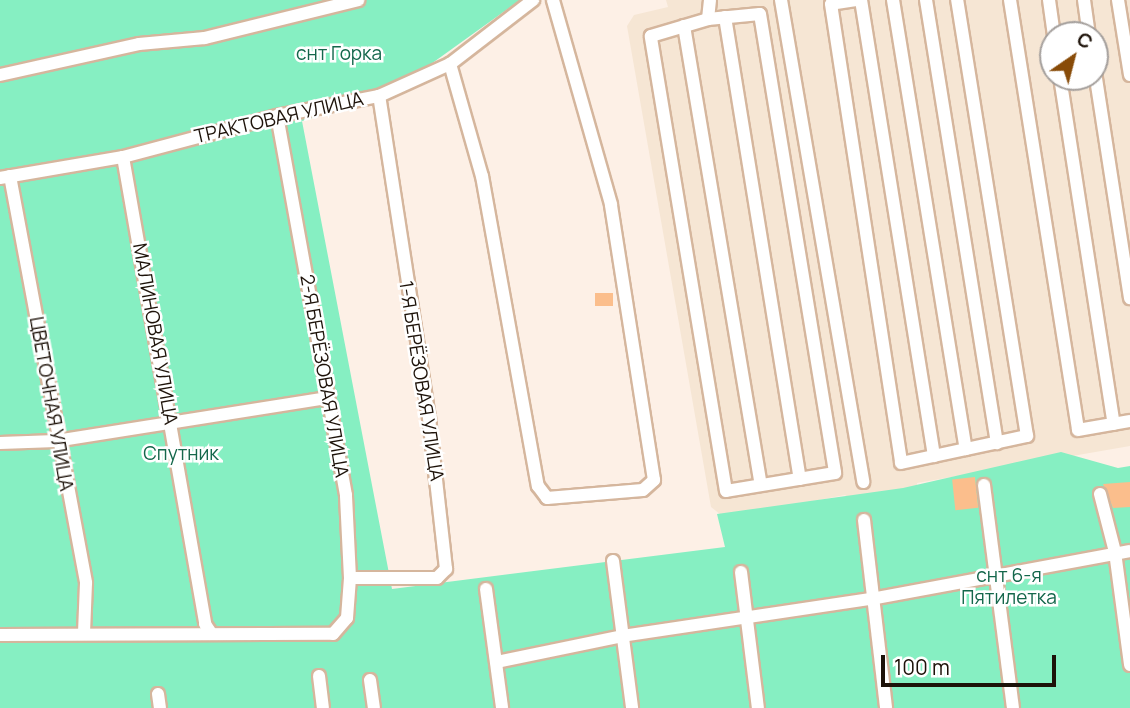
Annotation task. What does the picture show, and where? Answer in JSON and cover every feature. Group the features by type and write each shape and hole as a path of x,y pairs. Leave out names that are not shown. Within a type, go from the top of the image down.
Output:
{"street":[{"path":"0,75 139,44 205,38 358,0"},
{"name":"ТРАКТОВАЯ УЛИЦА","path":"5,177 123,157 277,116 379,96 450,64 533,0"},
{"path":"450,64 482,176 538,486 547,498 643,490 654,480 611,204 554,0"},
{"path":"708,19 710,0"},
{"path":"781,0 863,482"},
{"path":"934,456 858,0 831,4 901,463 997,443 1027,436 957,0"},
{"path":"893,0 966,449"},
{"path":"926,0 997,443"},
{"path":"1010,0 1078,430 1130,421"},
{"path":"1049,0 1052,21"},
{"path":"1084,0 1087,21"},
{"path":"1118,0 1130,75"},
{"path":"760,14 835,472 726,491 650,37 708,19 725,17 760,14"},
{"path":"725,17 800,479"},
{"path":"684,26 761,485"},
{"path":"1062,91 1114,424"},
{"path":"1098,91 1130,298"},
{"name":"1-Я БЕРЁЗОВАЯ УЛИЦА","path":"350,578 437,578 446,569 429,418 379,96"},
{"name":"2-Я БЕРЁЗОВАЯ УЛИЦА","path":"211,633 333,634 346,618 350,578 346,495 277,116"},
{"name":"МАЛИНОВАЯ УЛИЦА","path":"123,157 205,624 211,633"},
{"name":"ЦВЕТОЧНАЯ УЛИЦА","path":"5,177 86,583 83,633"},
{"path":"0,443 56,441 171,425 327,398"},
{"path":"984,485 1013,708"},
{"path":"1100,494 1115,552 1130,665"},
{"path":"864,520 871,599 886,708"},
{"path":"497,662 622,636 871,599 1130,551"},
{"path":"613,561 632,708"},
{"path":"741,572 758,708"},
{"path":"486,589 502,708"},
{"path":"0,635 211,633"},
{"path":"319,676 323,708"},
{"path":"370,680 374,708"},
{"path":"158,694 160,708"}],"shaded area":[{"path":"666,0 1130,0 1130,446 917,483 917,489 859,505 845,495 725,518 711,507 627,26 634,15 668,7"}],"green space":[{"path":"0,0 520,0 385,97 302,121 392,589 725,547 717,514 903,488 1061,452 1118,468 1130,466 1130,708 0,708"}],"building":[{"path":"595,293 613,293 613,306 595,306"},
{"path":"975,477 978,508 955,510 952,479"},
{"path":"1130,482 1130,507 1113,508 1103,484"}],"park label":[{"name":"снт Горка","path":"339,54"},
{"name":"Спутник","path":"181,454"},
{"name":"снт 6-я Пятилетка","path":"1009,587"}]}
